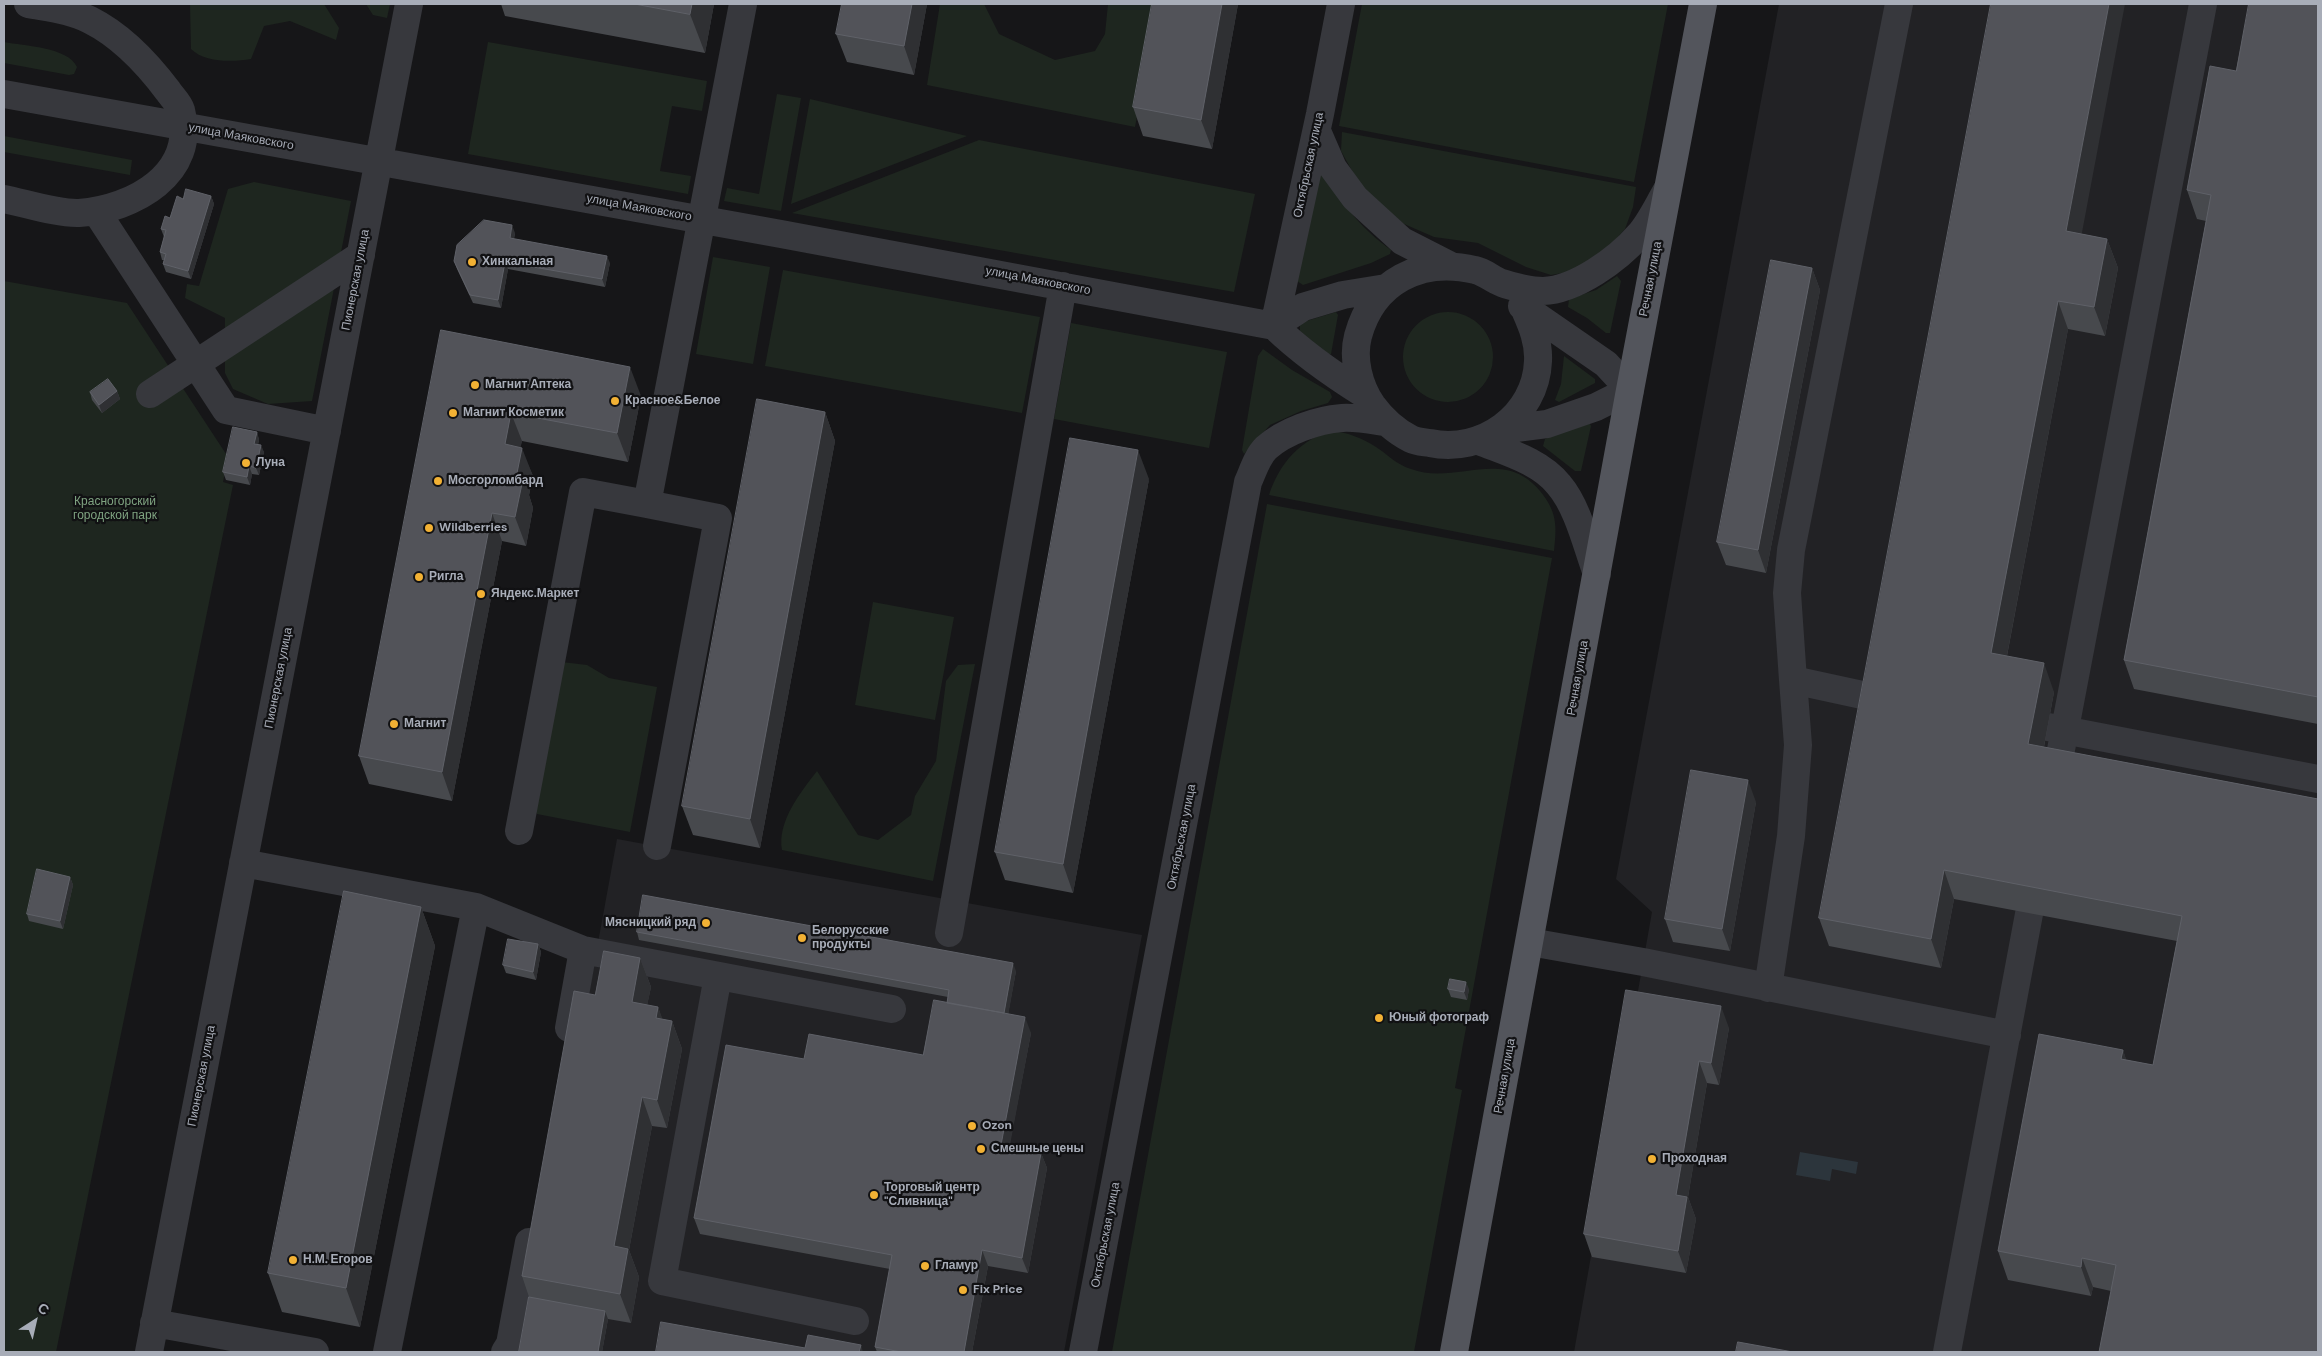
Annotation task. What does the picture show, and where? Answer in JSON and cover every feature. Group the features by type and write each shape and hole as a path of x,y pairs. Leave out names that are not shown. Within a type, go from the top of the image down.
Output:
{"main road":[{"name":"Речная улица","path":"1454,1352 1630,390 1703,4"}],"street":[{"path":"4,199 76,213 131,201 162,182 177,160 184,127 180,108 153,71 119,38 90,19 68,11 28,4"},
{"name":"Пионерская улица","path":"148,1352 409,4"},
{"path":"647,504 743,4"},
{"name":"Октябрьская улица","path":"1274,326 1341,4"},
{"path":"1768,988 1791,836 1798,745 1787,593 1791,550 1899,4"},
{"path":"2056,776 2056,729 2203,4"},
{"name":"улица Маяковского","path":"4,94 1274,326"},
{"path":"1316,131 1333,168 1354,198 1402,241 1448,265"},
{"path":"1503,284 1526,310 1606,364 1630,390 1596,407 1547,424 1490,435 1446,447 1413,440 1384,422 1364,394 1356,366 1358,338 1368,310 1386,288 1412,272 1426,267 1448,265 1477,270 1503,284 1543,291 1578,282 1614,260 1640,234 1668,189"},
{"path":"96,210 226,410 327,430"},
{"path":"150,394 361,255"},
{"path":"949,933 1063,286"},
{"path":"1364,394 1295,346 1274,326 1303,307 1343,296 1386,288"},
{"path":"1490,435 1520,411 1532,387 1538,361 1536,334 1526,310"},
{"name":"Октябрьская улица","path":"1083,1352 1248,482 1255,465 1266,448 1311,424 1342,418 1384,422"},
{"path":"1490,435 1538,467 1559,485 1571,505 1597,574"},
{"path":"519,831 583,492 718,518 657,846"},
{"path":"1793,680 1876,698"},
{"path":"2056,729 2318,779"},
{"path":"243,863 476,907 583,950 892,1009"},
{"path":"387,1352 476,907"},
{"path":"1947,1352 2030,914"},
{"path":"1530,942 2006,1035"},
{"path":"564,1052 583,950"},
{"path":"718,976 662,1281 856,1321"},
{"path":"504,1352 510,1344 534,1218"},
{"path":"154,1323 315,1352"}],"shaded area":[{"path":"1779,4 2318,4 2318,1352 1574,1352 1652,912 1616,879"},
{"path":"617,839 1142,935 1064,1352 523,1352"},
{"path":"1800,1152 1858,1162 1856,1174 1832,1169 1830,1181 1796,1175"}],"green space":[{"path":"190,4 324,4 339,28 336,40 290,21 264,26 251,59 228,61 211,59 197,54 191,49"},
{"path":"366,4 390,4 387,18 373,15"},
{"path":"940,4 984,4 999,34 1055,60 1095,51 1105,34 1108,4 1158,4 1135,127 927,85"},
{"path":"1362,4 1668,4 1634,182 1339,126"},
{"path":"4,42 55,51 72,60 77,67 74,74 69,75 4,63"},
{"path":"488,42 707,81 702,111 672,106 660,171 691,176 688,194 468,154"},
{"path":"777,94 801,98 781,211 724,201 727,188 759,194"},
{"path":"810,99 967,136 791,204"},
{"path":"1342,132 1636,187 1633,207 1625,229 1609,247 1574,271 1551,275 1526,267 1478,243 1434,237 1395,220 1374,201 1355,176 1341,151"},
{"path":"4,136 132,160 130,175 4,152"},
{"path":"979,140 1255,194 1234,292 792,213"},
{"path":"1320,174 1326,175 1346,207 1362,225 1391,250 1390,254 1371,263 1303,285 1297,281"},
{"path":"254,182 351,201 312,401 268,404 233,389 225,373 225,318 185,298 187,284 199,286 228,189"},
{"path":"713,257 770,267 753,364 696,354"},
{"path":"783,270 1040,317 1022,413 765,366"},
{"path":"1617,276 1621,281 1610,333 1606,333 1587,318 1568,307 1569,299 1596,290"},
{"name":"Красногорский городской парк","path":"4,281 127,303 228,457 223,482 233,485 56,1352 4,1352"},
{"path":"1336,312 1338,315 1331,354 1327,355 1300,336 1300,323"},
{"path":"1448,312 1465,315 1480,325 1490,340 1493,357 1490,374 1480,389 1465,399 1448,402 1431,399 1416,389 1406,374 1403,357 1406,340 1416,325 1431,315"},
{"path":"1071,323 1227,352 1209,448 1054,419"},
{"path":"1263,349 1292,370 1330,392 1332,397 1328,403 1301,411 1270,425 1244,454 1242,450 1258,356"},
{"path":"1564,356 1595,379 1595,383 1559,402 1555,400 1561,384"},
{"path":"1589,422 1591,426 1581,471 1575,471 1543,446 1545,439"},
{"path":"1333,431 1366,441 1411,469 1428,473 1445,473 1495,469 1510,471 1526,478 1540,491 1553,512 1555,526 1554,551 1269,495 1285,463 1301,446 1321,434"},
{"path":"1267,504 1552,558 1455,1088 1462,1090 1414,1352 1112,1352"},
{"path":"873,602 954,617 935,720 855,705"},
{"path":"545,660 587,665 609,678 657,687 630,832 537,814 520,787"},
{"path":"975,664 933,881 782,850 781,839 786,818 797,798 817,771 858,835 878,840 911,815 915,796 936,761 946,681 958,665"}],"building":[{"path":"635,4 692,4 690,14"},
{"path":"842,4 912,4 904,46 836,34"},
{"path":"1152,4 1222,4 1201,120 1133,107"},
{"path":"1991,4 2109,4 2066,231 2107,239 2094,307 2058,301 1991,653 2044,663 2028,744 2318,799 2318,1352 2099,1352 2116,1265 2082,1258 2081,1267 1998,1251 2039,1034 2123,1050 2121,1059 2153,1065 2182,916 1944,870 1931,939 1819,918"},
{"path":"2249,4 2318,4 2318,697 2124,660 2211,195 2187,190 2210,66 2236,71"},
{"path":"186,189 211,196 188,271 163,264 166,254 160,252 166,230 161,229 165,216 170,218 177,196 183,199"},
{"path":"484,220 512,225 510,238 607,256 602,279 505,262 498,300 470,295 454,261 457,245"},
{"path":"1771,260 1812,268 1758,550 1717,542"},
{"path":"441,330 630,367 617,433 511,413 505,444 522,448 516,478 523,479 515,517 492,513 442,772 359,756"},
{"path":"108,379 117,391 99,405 90,392"},
{"path":"757,399 825,412 750,819 682,806"},
{"name":"Луна","path":"233,427 257,432 254,444 261,445 256,468 249,466 247,477 223,472"},
{"path":"1070,438 1138,450 1063,864 995,852"},
{"path":"1691,770 1748,780 1722,929 1665,919"},
{"path":"37,869 70,877 60,921 27,914"},
{"path":"344,891 421,907 346,1288 268,1273"},
{"path":"643,895 1013,963 1004,1013 947,1003 949,990 637,932"},
{"path":"508,939 538,944 533,972 503,965"},
{"path":"604,951 640,958 632,1002 658,1007 656,1018 672,1021 657,1100 642,1097 614,1246 628,1249 620,1294 522,1276 574,991 595,995"},
{"path":"1450,979 1466,982 1464,992 1448,989"},
{"name":"Проходная","path":"1626,990 1721,1006 1711,1063 1699,1061 1676,1195 1687,1197 1678,1251 1584,1234"},
{"name":"Торговый центр \"Сливница\"","path":"934,1000 1025,1017 1001,1145 1041,1153 1022,1258 982,1250 964,1352 901,1352 875,1347 892,1255 694,1218 726,1045 804,1059 809,1034 923,1055"},
{"path":"529,1297 605,1311 598,1352 519,1352"},
{"path":"661,1322 805,1348 808,1335 861,1345 859,1352 656,1352"},
{"path":"1738,1342 1793,1352 1736,1352"}],"place":[{"name":"Хинкальная","path":"472,262"},
{"name":"Магнит Аптека","path":"475,385"},
{"name":"Красное&Белое","path":"615,401"},
{"name":"Магнит Косметик","path":"453,413"},
{"name":"Луна","path":"246,463"},
{"name":"Мосгорломбард","path":"438,481"},
{"name":"Wildberries","path":"429,528"},
{"name":"Ригла","path":"419,577"},
{"name":"Яндекс.Маркет","path":"481,594"},
{"name":"Магнит","path":"394,724"},
{"name":"Мясницкий ряд","path":"706,923"},
{"name":"Белорусские продукты","path":"802,938"},
{"name":"Юный фотограф","path":"1379,1018"},
{"name":"Ozon","path":"972,1126"},
{"name":"Смешные цены","path":"981,1149"},
{"name":"Проходная","path":"1652,1159"},
{"name":"Торговый центр \"Сливница\"","path":"874,1195"},
{"name":"Н.М. Егоров","path":"293,1260"},
{"name":"Гламур","path":"925,1266"},
{"name":"Fix Price","path":"963,1290"}]}
